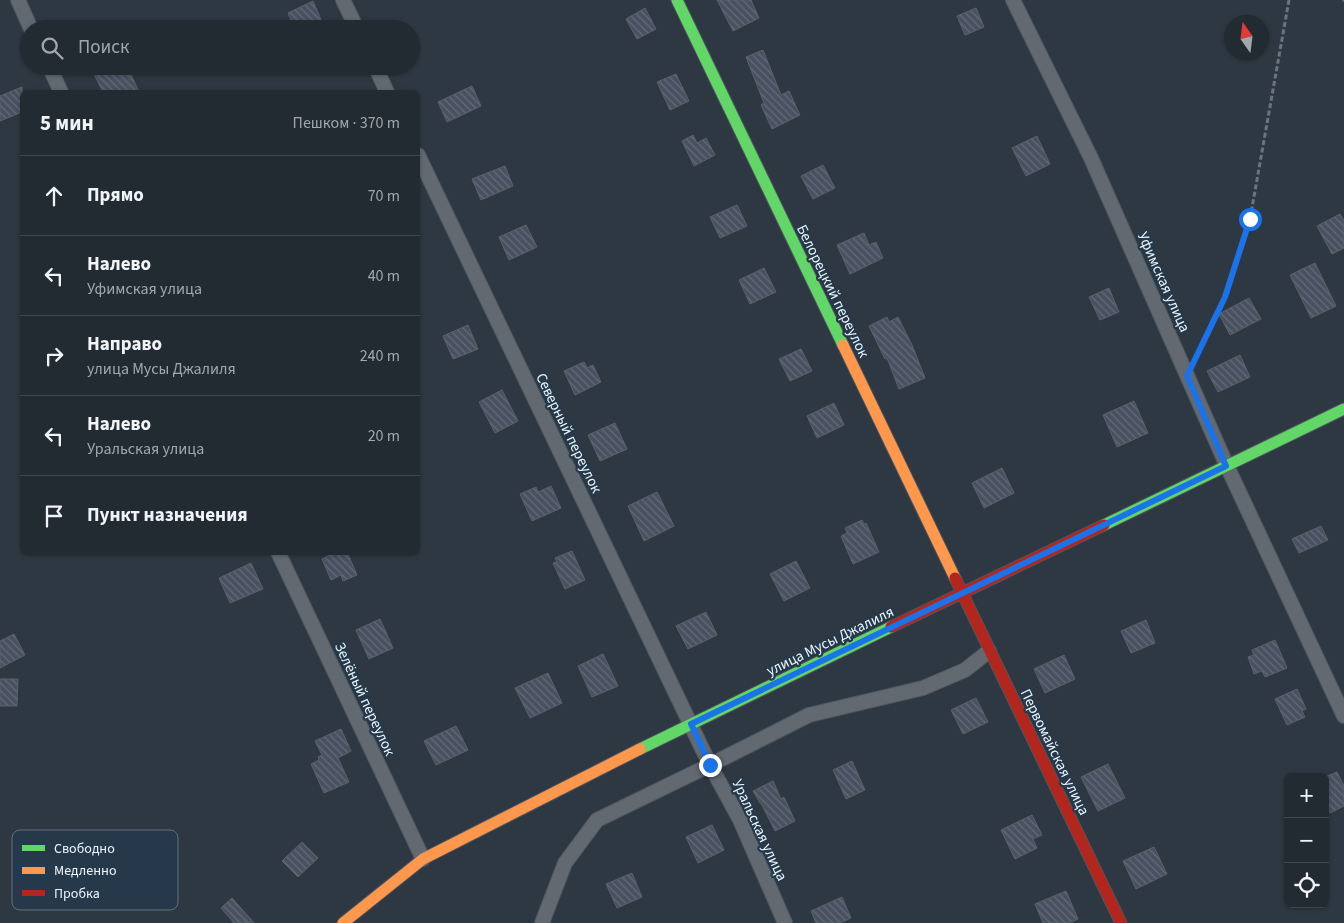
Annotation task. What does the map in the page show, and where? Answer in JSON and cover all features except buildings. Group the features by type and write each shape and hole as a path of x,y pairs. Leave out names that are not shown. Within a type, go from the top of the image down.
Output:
{"street":[{"path":"18,0 27,20"},
{"path":"343,0 353,20"},
{"name":"Белорецкий переулок","path":"677,0 962,594"},
{"name":"Уфимская улица","path":"1013,0 1091,158 1226,466 1344,716"},
{"path":"53,75 60,90"},
{"path":"379,75 386,90"},
{"name":"Северный переулок","path":"420,159 691,724"},
{"name":"улица Мусы Джалиля","path":"343,923 423,859 691,724 1344,409"},
{"name":"Зелёный переулок","path":"279,555 423,859"},
{"name":"Первомайская улица","path":"962,594 1120,923"},
{"path":"542,923 566,863 597,820 809,715 923,688 965,670 989,651"},
{"name":"Уральская улица","path":"691,724 710,765 740,820 785,923"}],"path":[{"path":"1187,376 1225,297 1250,219 1289,0"}],"traffic: fast":[{"path":"677,0 843,345"},
{"path":"1104,525 1344,409"},
{"path":"640,749 891,627"}],"traffic: slow":[{"path":"843,345 955,578"},
{"path":"343,923 423,859 640,749"}],"traffic: jam":[{"path":"891,627 1104,525"},
{"path":"955,578 1121,923"}],"route":[{"path":"710,765 691,724 1226,466 1187,376 1225,297 1250,219"}]}
